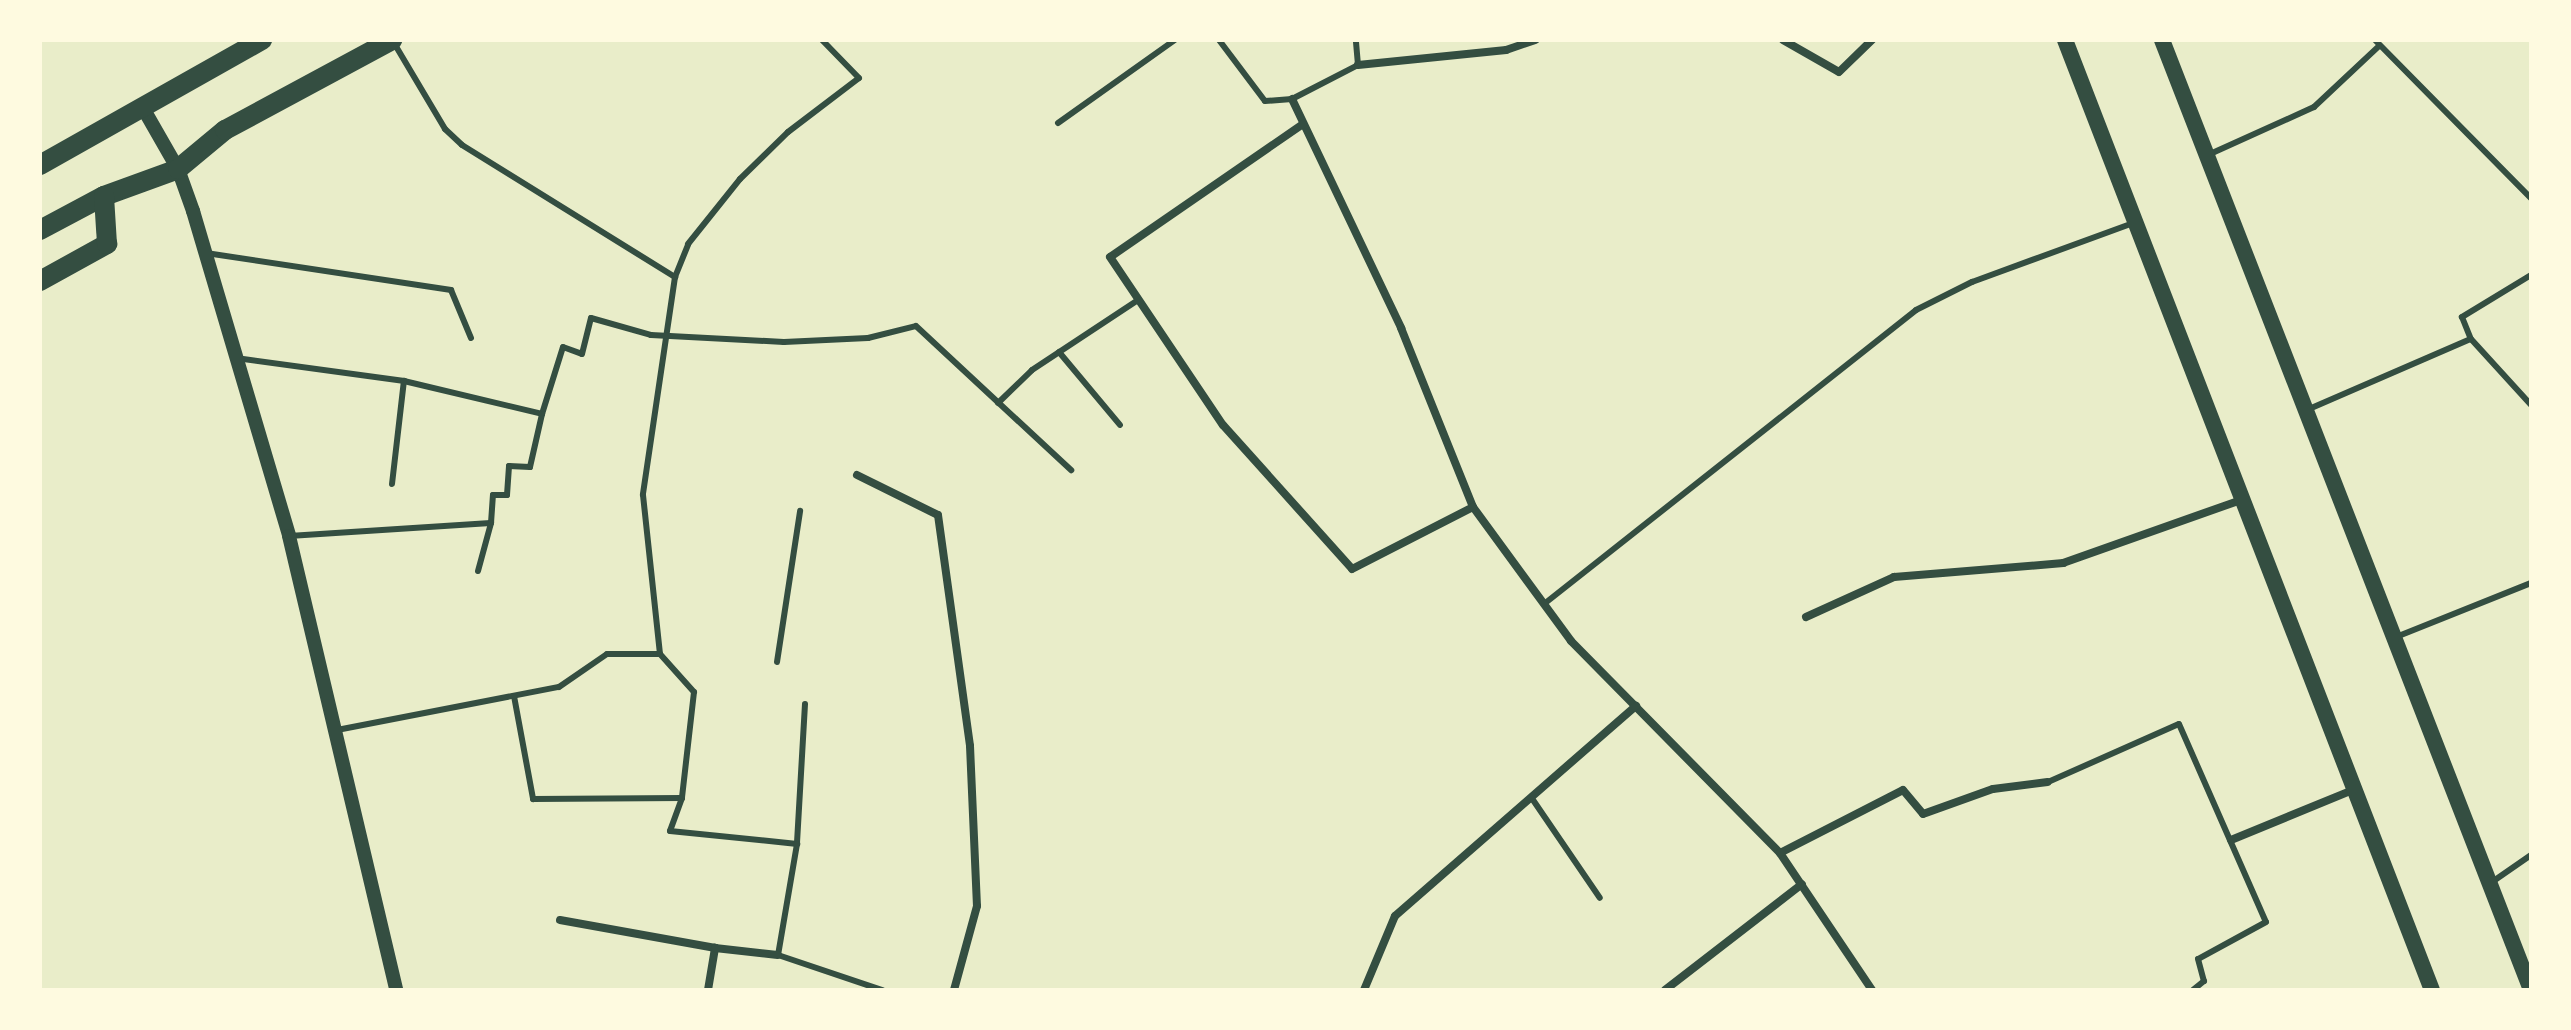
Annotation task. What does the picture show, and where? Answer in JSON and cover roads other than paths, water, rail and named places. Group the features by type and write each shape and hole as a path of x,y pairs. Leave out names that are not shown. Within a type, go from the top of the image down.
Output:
{"main road":[{"path":"40,165 262,40"},
{"path":"40,230 104,196 178,169 225,130 392,40"},
{"path":"2065,40 2139,221 2241,500 2432,990"},
{"path":"2162,40 2531,990"},
{"path":"40,281 107,244 104,196"}],"street":[{"path":"1358,65 1506,50 1535,40"},
{"path":"1783,40 1839,72 1872,40"},
{"path":"1292,99 1401,328 1473,507 1571,641 1780,853 1872,990"},
{"path":"143,108 178,169 289,536 396,990"},
{"path":"1303,124 1110,257 1223,425 1352,569 1473,507"},
{"path":"857,475 938,515 970,746 977,906 954,990"},
{"path":"1806,617 1894,577 2063,563 2241,500"},
{"path":"1364,990 1395,916 1636,706"},
{"path":"1780,853 1903,790 1923,814 1993,789 2048,782"},
{"path":"2231,840 2353,790"},
{"path":"1665,990 1802,884"},
{"path":"560,920 715,948 778,955"},
{"path":"708,990 715,948"}],"lane":[{"path":"392,40 445,129 462,145 675,277"},
{"path":"797,844 670,831 682,798 694,692 660,654 643,495 675,277 688,244 740,179 788,132 859,78 822,40"},
{"path":"1058,123 1175,40"},
{"path":"1219,40 1265,101 1292,99 1358,65 1356,40"},
{"path":"2206,156 2314,107 2377,43 2531,198"},
{"path":"1544,604 1916,310 1972,282 2139,221"},
{"path":"203,252 451,290 471,338"},
{"path":"2531,275 2462,317 2471,339 2531,405"},
{"path":"998,403 1059,352 1138,300"},
{"path":"478,571 491,523 493,495 507,495 509,466 530,467 542,414 563,347 582,354 591,318 651,335 665,333 784,342 868,338 916,326 1071,470"},
{"path":"2308,410 2471,339"},
{"path":"1059,352 1120,425"},
{"path":"235,358 404,381 542,414"},
{"path":"392,484 404,381"},
{"path":"777,662 800,511"},
{"path":"289,536 491,523"},
{"path":"2396,637 2531,583"},
{"path":"337,730 559,687 607,654 660,654"},
{"path":"514,696 533,799 682,798"},
{"path":"805,704 797,844 778,955 882,990"},
{"path":"2048,782 2179,724 2266,922 2198,959 2204,981 2193,990"},
{"path":"1531,797 1600,898"},
{"path":"2489,884 2531,855"}]}
